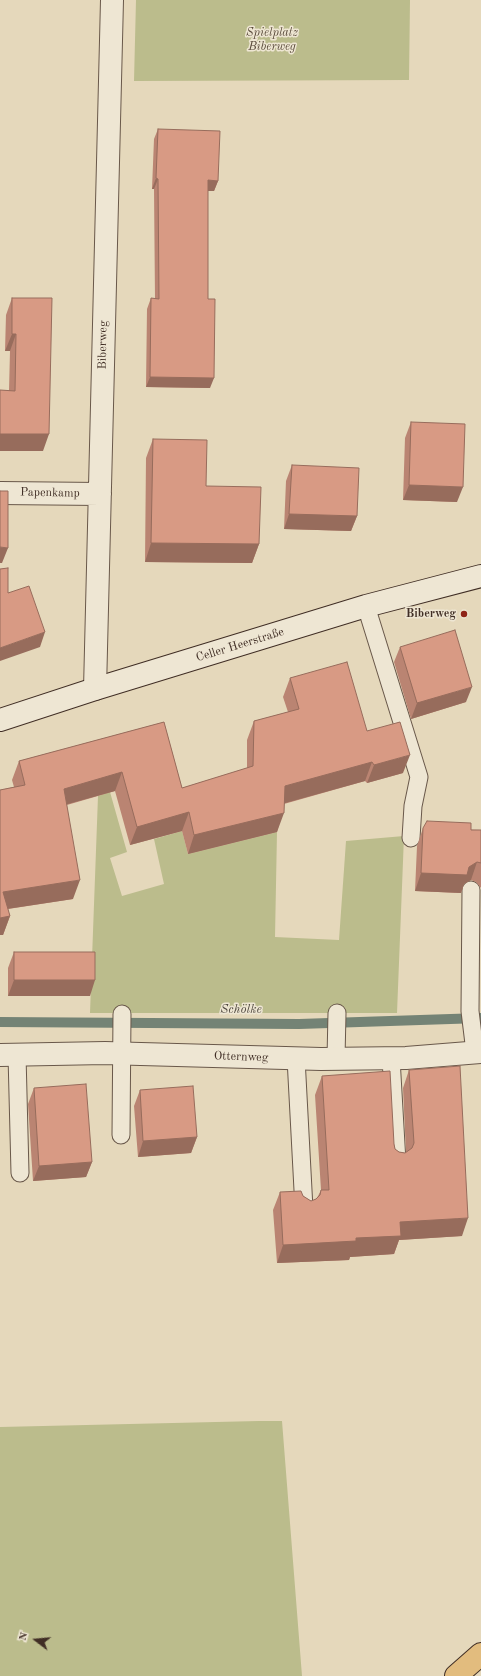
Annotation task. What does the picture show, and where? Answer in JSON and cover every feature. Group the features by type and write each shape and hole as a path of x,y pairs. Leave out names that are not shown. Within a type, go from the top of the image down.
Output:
{"highway":[{"path":"456,1676 481,1654"}],"street":[{"name":"Biberweg","path":"95,689 112,0"},
{"name":"Papenkamp","path":"0,493 100,494"},
{"name":"Celler Heerstraße","path":"0,720 95,689 366,606 481,576"},
{"name":"Otternweg","path":"8,1055 121,1045 296,1058 336,1049 391,1058 477,1048"}],"lane":[{"path":"366,606 419,776 413,806 411,838"},
{"path":"471,890 470,1011 477,1048"},
{"path":"336,1049 337,1013"},
{"path":"121,1135 122,1014"},
{"path":"8,1055 20,1173"},
{"path":"296,1058 304,1209"},
{"path":"391,1058 397,1162"}],"green space":[{"name":"Spielplatz Biberweg","path":"136,0 410,0 409,80 134,81"},
{"path":"110,792 127,852 110,858 122,896 164,884 154,839 182,831 188,854 277,832 275,937 339,940 346,841 404,836 397,1013 90,1013 98,796"},
{"path":"282,1421 302,1676 0,1676 0,1427"}],"building":[{"path":"158,129 220,131 218,181 208,180 208,299 215,299 214,378 150,377 151,298 159,299 158,179 156,178"},
{"path":"12,298 52,298 49,434 0,434 0,390 15,391 16,334 12,334"},
{"path":"411,422 465,424 463,487 409,485"},
{"path":"153,439 207,440 206,486 261,487 259,544 151,543"},
{"path":"292,465 359,468 357,516 289,514"},
{"path":"0,491 8,491 8,548 0,547"},
{"path":"8,568 8,593 29,586 45,632 0,648 0,569"},
{"path":"455,630 472,687 417,703 400,647"},
{"path":"347,662 367,731 400,722 410,755 374,765 372,762 285,786 284,813 194,835 189,812 137,827 122,772 64,789 80,880 3,892 10,916 0,918 0,790 25,785 19,761 164,722 182,788 253,766 254,721 299,709 290,678"},
{"path":"427,821 471,823 471,830 481,830 481,863 477,862 469,867 467,875 421,873 423,828"},
{"path":"14,952 95,952 95,980 14,980"},
{"path":"460,1066 468,1218 400,1222 401,1236 356,1238 356,1241 283,1245 280,1192 301,1191 303,1196 311,1201 320,1195 321,1190 329,1190 322,1076 390,1071 394,1144 395,1149 399,1152 405,1153 412,1148 414,1143 409,1070"},
{"path":"86,1084 92,1162 39,1166 34,1088"},
{"path":"193,1086 197,1137 143,1141 140,1090"}],"waterway":[{"name":"Schölke","path":"0,1022 299,1024 481,1018"}],"place":[{"name":"Biberweg","path":"464,614"}]}
